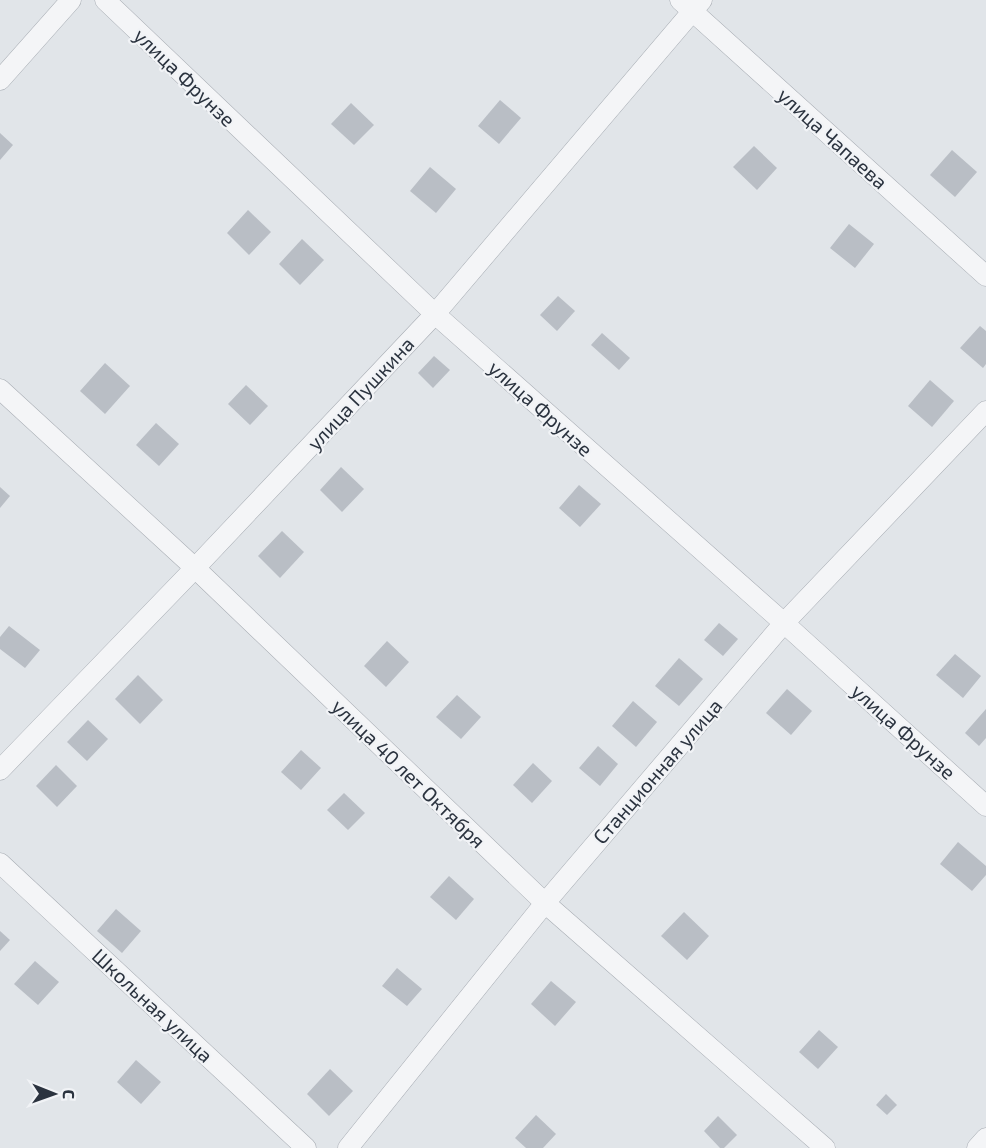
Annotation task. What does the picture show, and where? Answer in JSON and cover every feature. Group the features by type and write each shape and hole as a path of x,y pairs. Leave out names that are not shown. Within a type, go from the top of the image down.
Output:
{"street":[{"path":"0,80 71,0"},
{"name":"улица Фрунзе","path":"105,0 435,314 784,623 986,806"},
{"name":"улица Пушкина","path":"0,770 435,314 691,4"},
{"name":"улица Чапаева","path":"691,4 986,276"},
{"name":"улица 40 лет Октября","path":"0,389 195,568 544,903 825,1148"},
{"name":"Станционная улица","path":"348,1148 544,903 784,623 986,411"},
{"name":"Школьная улица","path":"0,862 306,1148"},
{"path":"977,1148 986,1138"}],"building":[{"path":"500,100 521,118 499,144 478,126"},
{"path":"351,103 374,125 354,145 331,124"},
{"path":"0,133 13,145 0,160"},
{"path":"754,146 777,168 757,190 733,167"},
{"path":"952,150 977,172 955,197 930,175"},
{"path":"430,167 456,189 436,213 410,191"},
{"path":"248,210 271,232 249,255 227,233"},
{"path":"849,224 874,244 855,268 830,248"},
{"path":"302,239 324,260 300,285 279,264"},
{"path":"558,296 575,311 557,331 540,315"},
{"path":"980,326 986,331 986,364 983,368 960,348"},
{"path":"602,333 630,358 619,370 591,345"},
{"path":"434,356 450,370 433,388 418,373"},
{"path":"105,363 130,386 105,414 80,391"},
{"path":"930,380 954,401 932,427 908,406"},
{"path":"246,385 268,406 250,425 228,404"},
{"path":"156,423 179,444 159,466 136,445"},
{"path":"341,467 364,489 342,512 320,490"},
{"path":"579,485 601,504 580,527 559,508"},
{"path":"0,487 10,496 0,508"},
{"path":"282,531 304,552 280,578 258,556"},
{"path":"719,623 738,639 723,656 704,640"},
{"path":"9,626 40,650 25,668 0,649 0,637"},
{"path":"387,641 409,662 386,687 364,666"},
{"path":"955,654 981,676 963,698 936,675"},
{"path":"679,658 703,679 679,706 655,686"},
{"path":"138,675 163,700 140,724 115,699"},
{"path":"787,689 812,711 791,735 766,713"},
{"path":"457,695 481,717 461,739 436,717"},
{"path":"633,701 657,722 636,747 612,726"},
{"path":"986,709 986,738 979,746 965,733"},
{"path":"88,720 108,739 87,761 67,742"},
{"path":"598,746 618,764 600,786 579,768"},
{"path":"301,750 321,768 301,790 281,772"},
{"path":"533,763 552,781 532,803 513,785"},
{"path":"56,765 77,786 57,807 36,786"},
{"path":"344,793 365,813 348,830 327,810"},
{"path":"958,842 986,866 986,875 972,891 940,864"},
{"path":"449,876 474,899 456,920 430,897"},
{"path":"116,909 141,931 122,953 97,931"},
{"path":"684,912 709,936 687,960 661,936"},
{"path":"0,931 10,940 0,951"},
{"path":"35,961 59,982 38,1005 14,984"},
{"path":"397,968 422,989 407,1006 382,986"},
{"path":"551,981 576,1002 555,1026 531,1004"},
{"path":"819,1030 838,1047 818,1069 799,1052"},
{"path":"136,1060 161,1082 141,1104 117,1082"},
{"path":"330,1069 353,1091 329,1116 307,1094"},
{"path":"886,1094 897,1105 887,1115 876,1105"},
{"path":"536,1115 556,1134 543,1148 526,1148 515,1138"},
{"path":"718,1116 737,1135 724,1148 720,1148 704,1131"}]}
